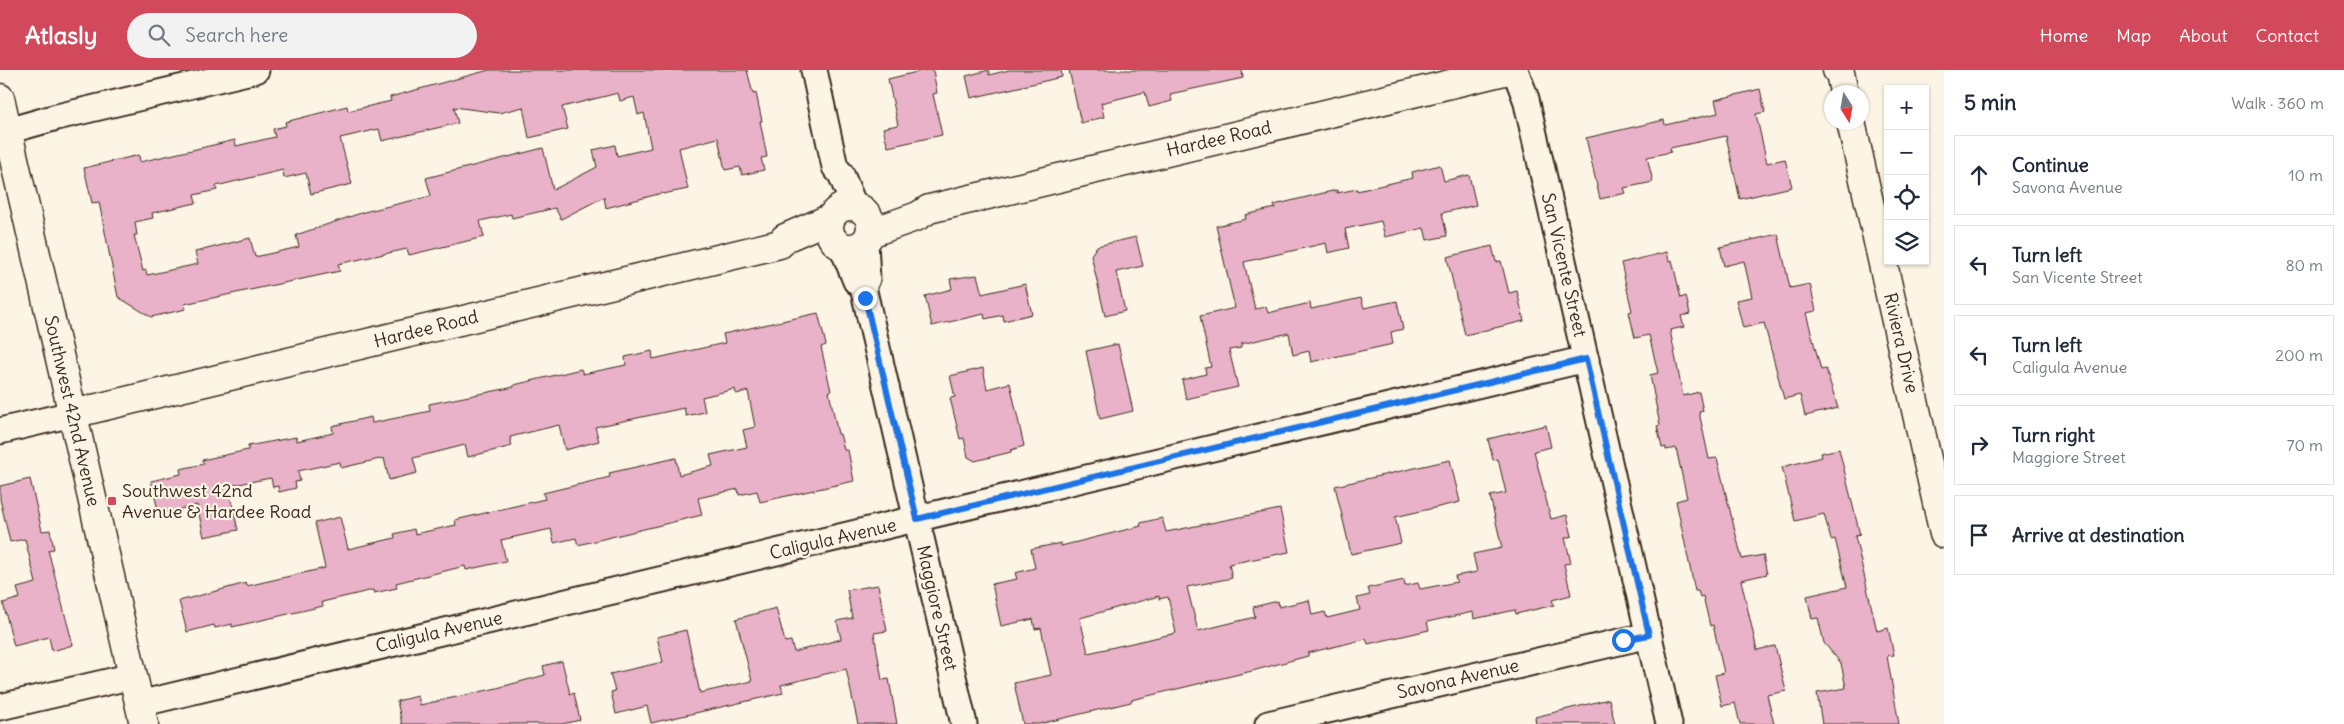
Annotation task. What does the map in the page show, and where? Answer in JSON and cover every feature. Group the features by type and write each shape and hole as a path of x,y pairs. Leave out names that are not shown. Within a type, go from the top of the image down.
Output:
{"street":[{"path":"4,132 57,116 256,70"},
{"name":"Maggiore Street","path":"814,70 836,167 841,174 849,226 866,279 863,287 964,724"},
{"name":"Hardee Road","path":"72,414 780,244 788,248 849,226 918,216 929,209 1509,70"},
{"name":"San Vicente Street","path":"1515,70 1526,99 1669,724"},
{"name":"Southwest 42nd Avenue","path":"0,98 4,132 142,714"},
{"name":"Riviera Drive","path":"1853,130 1944,534"},
{"name":"Caligula Avenue","path":"142,714 917,519 1586,359"},
{"path":"0,431 72,414"},
{"name":"Savona Avenue","path":"1268,724 1649,635"},
{"path":"0,707 133,676"}],"building":[{"path":"489,70 747,70 753,94 756,93 767,157 761,158 764,170 742,175 740,167 725,170 718,138 679,148 688,189 662,193 606,208 604,197 561,219 555,208 512,218 511,214 480,221 484,237 409,255 407,249 338,264 340,271 184,304 186,309 151,317 118,297 99,202 92,203 84,168 139,155 140,162 235,140 236,146 275,137 273,129 286,126 285,122 347,106 348,111 391,101 390,97","holes":["618,93 620,101 634,97 638,115 644,113 651,148 617,156 615,145 593,150 597,167 553,190 543,148 426,178 431,196 364,212 296,235 299,247 255,257 250,238 195,252 198,264 147,275 146,270 143,271 134,235 137,235 135,222 153,218 152,213 196,203 194,195 217,190 216,186 283,170 284,178 306,173 311,194 352,184 340,138 379,129 382,141 458,123 454,107 499,113 523,107 529,138 568,129 562,107"]},
{"path":"925,70 933,70 937,93 933,94 942,135 888,147 883,128 898,125 888,79"},
{"path":"989,70 989,75 1009,70 1061,70 1062,77 971,98 966,76"},
{"path":"1069,70 1242,70 1243,78 1170,94 1172,101 1149,107 1145,92 1101,103 1104,117 1081,123"},
{"path":"1760,89 1765,112 1756,114 1767,163 1785,159 1792,187 1740,199 1726,136 1670,148 1671,152 1647,157 1653,182 1624,188 1626,193 1600,199 1586,138 1664,120 1665,125 1718,113 1715,100"},
{"path":"1440,165 1444,181 1469,175 1476,205 1442,213 1447,236 1427,240 1424,228 1385,237 1381,221 1345,229 1349,248 1328,253 1326,243 1244,262 1255,309 1266,307 1268,313 1310,303 1311,309 1361,298 1364,308 1397,301 1403,329 1391,332 1393,344 1311,362 1309,351 1293,355 1289,333 1241,344 1241,348 1229,350 1238,387 1186,399 1182,380 1206,374 1205,368 1211,367 1200,316 1235,308 1216,226 1246,219 1245,215 1275,208 1274,205 1315,195 1337,190 1337,193 1357,189 1357,191 1413,178 1412,172"},
{"path":"1778,234 1790,288 1810,284 1816,311 1806,313 1821,370 1826,369 1838,408 1805,416 1800,395 1784,399 1764,323 1743,328 1736,300 1752,297 1744,261 1724,266 1720,247"},
{"path":"1136,237 1143,266 1116,272 1125,311 1105,316 1091,255 1097,246"},
{"path":"1492,246 1496,262 1501,261 1509,293 1517,291 1524,321 1465,335 1447,257"},
{"path":"1667,252 1669,261 1672,260 1681,298 1686,296 1690,314 1681,316 1684,327 1670,330 1683,396 1699,392 1703,411 1699,412 1709,459 1717,458 1742,559 1763,555 1767,574 1741,580 1757,650 1775,646 1786,691 1767,695 1774,724 1740,724 1735,703 1722,706 1715,675 1724,673 1713,625 1710,626 1703,596 1700,597 1698,591 1695,591 1676,501 1687,498 1676,448 1666,450 1666,447 1662,448 1657,426 1660,425 1650,375 1658,373 1649,335 1635,338 1629,312 1632,311 1621,263"},
{"path":"977,275 982,294 1025,284 1032,314 1004,321 1003,315 985,319 984,314 932,326 925,296 952,289 950,279"},
{"path":"818,313 826,345 821,347 838,434 840,434 844,450 848,450 854,481 760,502 757,491 739,495 738,489 698,498 702,515 578,545 576,538 554,543 551,529 501,540 506,561 466,570 465,566 396,583 397,588 374,593 373,590 322,602 323,606 232,627 232,624 215,628 214,625 187,632 179,601 246,583 247,586 325,568 315,523 340,517 348,549 395,538 394,534 414,529 415,534 456,525 455,520 545,499 543,493 610,477 609,473 676,458 679,475 713,466 710,455 747,447 743,430 755,427 748,391 736,394 735,389 702,397 705,412 686,416 684,408 595,427 599,441 565,450 559,425 510,437 512,446 468,457 465,445 413,458 417,473 389,480 384,458 341,468 340,462 298,471 300,481 295,482 296,488 279,492 278,486 273,487 271,478 228,486 238,530 204,537 197,505 159,514 151,481 181,474 180,469 204,464 202,460 248,450 248,446 296,437 297,441 333,433 332,426 371,417 372,423 430,411 429,404 514,387 514,385 581,369 583,374 626,365 625,357 652,351 653,359 725,343 723,334"},
{"path":"1118,344 1133,411 1100,419 1086,351"},
{"path":"983,368 987,389 1010,383 1024,446 1011,450 1011,452 975,461 968,457 964,438 960,439 950,398 955,397 950,376"},
{"path":"1546,425 1551,447 1534,451 1551,519 1567,515 1572,536 1565,538 1571,563 1564,564 1571,595 1552,600 1554,605 1516,614 1515,610 1474,619 1473,612 1427,622 1429,630 1368,644 1366,639 1308,653 1308,656 1252,671 1131,700 1131,702 1039,724 1023,724 1014,683 1051,675 1041,628 1035,629 1033,619 1001,626 992,584 1017,579 1015,573 1035,568 1031,549 1061,543 1061,546 1141,526 1140,523 1162,518 1166,532 1280,509 1289,552 1229,564 1232,578 1187,587 1198,631 1255,617 1253,607 1278,601 1279,607 1309,600 1312,615 1325,612 1327,618 1360,610 1357,598 1370,595 1368,588 1404,580 1405,586 1418,583 1420,589 1457,582 1455,576 1477,572 1473,554 1502,548 1490,496 1506,493 1498,459 1493,460 1488,439","holes":["1159,596 1159,599 1168,597 1176,633 1088,653 1080,618"]},
{"path":"1839,449 1860,535 1855,536 1877,631 1888,628 1894,655 1887,656 1899,724 1822,724 1817,693 1846,688 1841,663 1824,643 1818,618 1812,619 1807,596 1847,587 1835,539 1831,540 1824,514 1795,521 1782,467 1822,457 1821,453"},
{"path":"1450,460 1460,502 1395,517 1401,543 1351,554 1335,486"},
{"path":"30,479 42,531 50,530 54,549 48,550 73,645 52,651 49,637 14,646 3,603 20,598 17,588 36,583 25,539 10,542 0,499 0,486"},
{"path":"878,585 887,631 874,633 882,680 889,679 897,724 858,724 846,669 781,685 783,693 651,723 647,706 616,714 611,692 615,691 610,674 663,662 657,637 686,630 700,693 752,681 736,619 776,608 785,642 791,641 794,652 841,639 837,621 852,618 847,590"},
{"path":"562,661 570,694 574,693 580,720 562,724 402,724 397,701 418,696 420,705 497,688 545,675 543,666"},
{"path":"1609,699 1615,724 1536,724 1535,717"}],"place":[{"name":"Southwest 42nd Avenue & Hardee Road","path":"112,501"}],"route":[{"path":"865,298 917,519 1586,359 1649,635 1623,640"}]}
